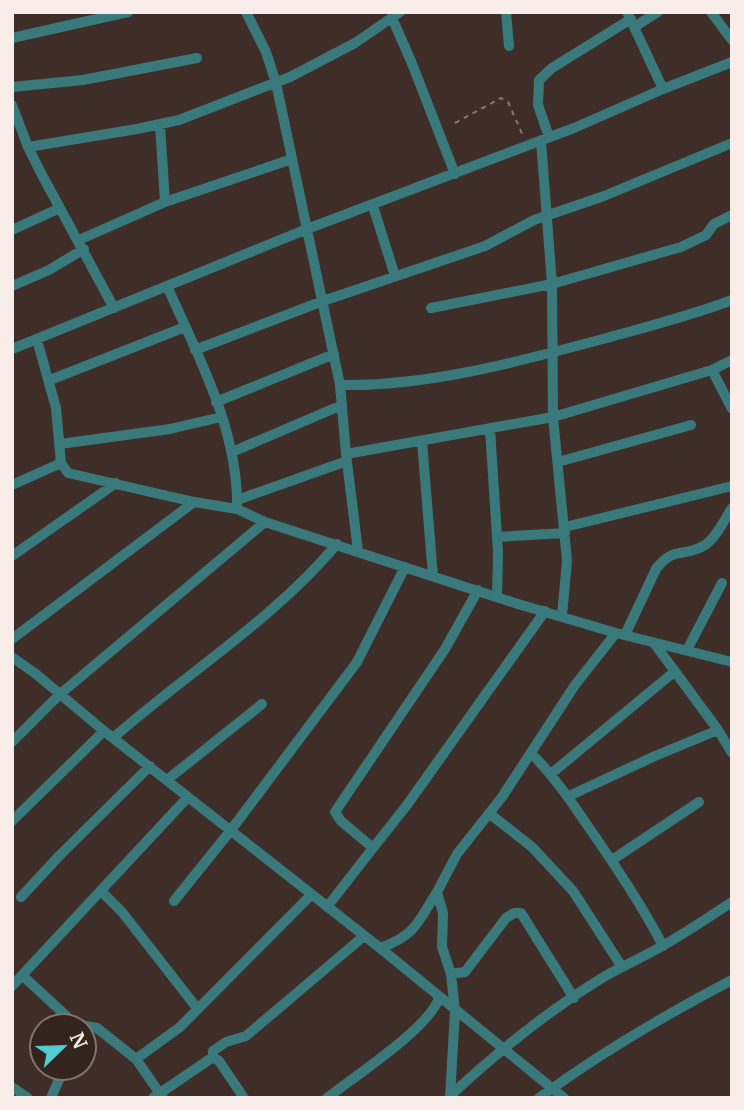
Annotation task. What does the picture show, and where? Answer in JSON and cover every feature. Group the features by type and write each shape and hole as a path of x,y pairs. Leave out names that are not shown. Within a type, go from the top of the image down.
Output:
{"street":[{"path":"12,38 128,12"},
{"path":"246,12 266,52 276,83 323,301 340,385 358,551"},
{"path":"506,12 509,46"},
{"path":"562,615 567,575 553,417 552,284 545,139 538,105 539,80 552,68 630,19 658,12"},
{"path":"712,12 732,40"},
{"path":"28,147 160,125 276,83 355,43 396,15 455,174"},
{"path":"630,19 663,89"},
{"path":"12,87 46,86 197,58"},
{"path":"12,349 307,229 545,139 732,62"},
{"path":"12,105 28,147 114,308"},
{"path":"160,125 165,202"},
{"path":"195,350 323,301 485,246 547,215 604,196 732,144"},
{"path":"12,286 49,270 82,244 165,202 292,159"},
{"path":"373,206 395,276"},
{"path":"12,230 60,208"},
{"path":"430,308 552,284 681,247 706,235 714,224 732,215"},
{"path":"167,286 216,402 232,452 237,505"},
{"path":"340,385 374,386 398,383 554,353 732,300"},
{"path":"50,380 185,327"},
{"path":"37,340 50,380 59,425 61,463 68,473 194,502 237,505 265,522 496,596 620,634 732,662"},
{"path":"216,402 334,354"},
{"path":"237,505 346,458 553,417 712,370 732,360"},
{"path":"712,370 732,409"},
{"path":"232,452 342,405"},
{"path":"60,444 170,429 220,417"},
{"path":"558,462 691,425"},
{"path":"490,429 497,537 496,596"},
{"path":"422,441 433,576"},
{"path":"12,485 61,463"},
{"path":"12,556 116,483"},
{"path":"497,537 565,530 732,486"},
{"path":"12,639 194,502"},
{"path":"380,948 400,941 409,934 437,892 457,854 490,814 575,685 620,634 663,560 675,553 706,544 732,508"},
{"path":"12,742 59,695 265,522"},
{"path":"12,821 108,735 270,611 311,573 337,544"},
{"path":"174,901 357,662 405,567"},
{"path":"687,650 722,583"},
{"path":"373,848 341,821 335,812 445,649 478,590"},
{"path":"327,907 407,805 545,611"},
{"path":"654,643 732,753"},
{"path":"13,658 380,948 564,1098"},
{"path":"552,773 674,672"},
{"path":"167,780 262,704"},
{"path":"569,796 718,730"},
{"path":"531,752 552,773 569,796 641,906 663,946"},
{"path":"21,897 149,766"},
{"path":"58,1012 17,980 188,797"},
{"path":"612,860 699,802"},
{"path":"490,814 532,847 573,891 622,967"},
{"path":"101,891 122,912 197,1008"},
{"path":"437,892 443,913 442,947 451,974 455,1011 450,1097"},
{"path":"136,1059 180,1027 311,895"},
{"path":"450,1097 492,1056 505,1050 533,1025 602,978 663,946 732,902"},
{"path":"451,974 465,972 506,918 514,913 521,913 574,998"},
{"path":"98,1029 136,1059 159,1096 212,1057 214,1051 226,1042 246,1036 364,936"},
{"path":"539,1098 577,1069 668,1013 732,980"},
{"path":"328,1098 413,1031 433,1012 439,998"},
{"path":"212,1057 219,1061 244,1098"},
{"path":"12,1087 28,1098"}],"path":[{"path":"455,123 497,99 505,99 527,145"}]}
